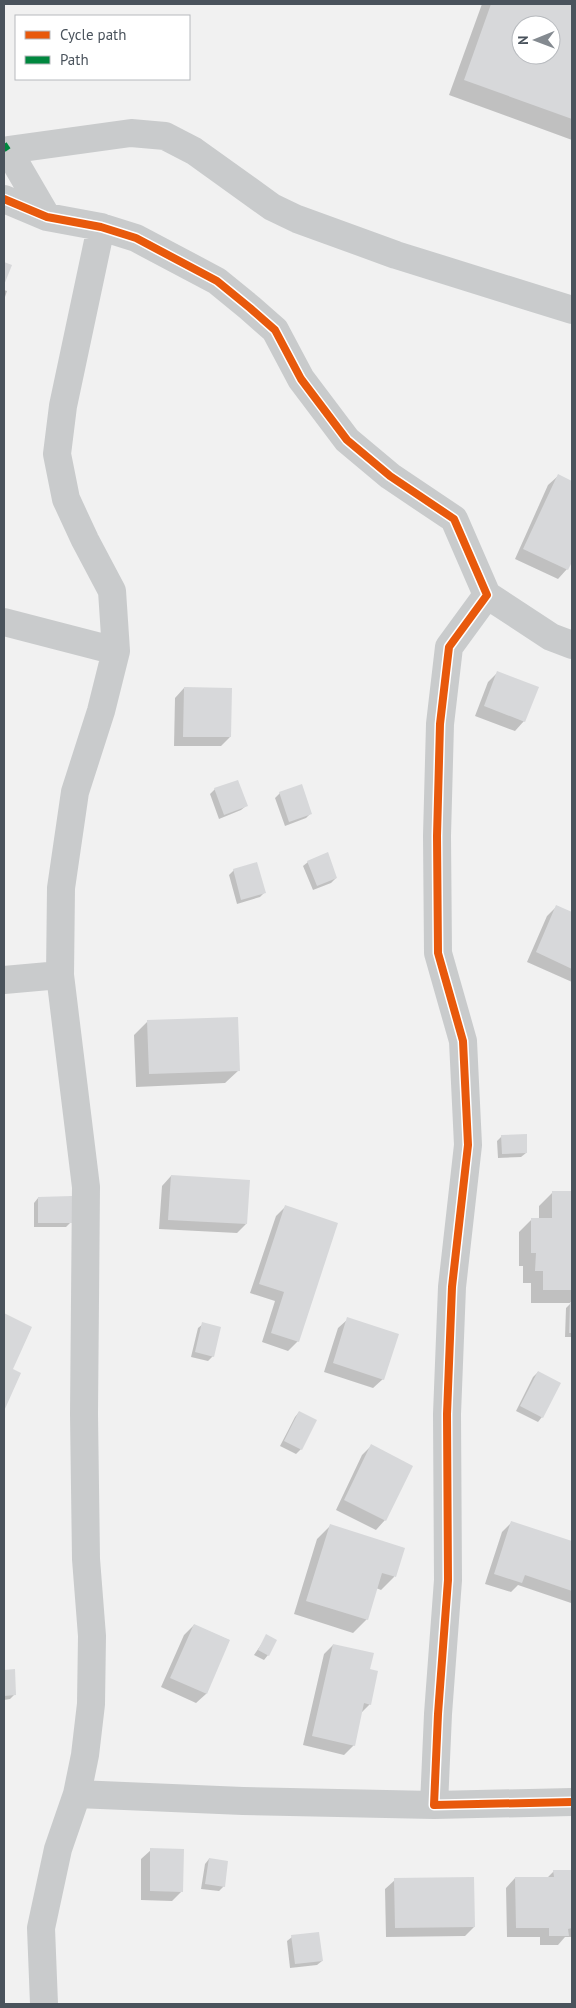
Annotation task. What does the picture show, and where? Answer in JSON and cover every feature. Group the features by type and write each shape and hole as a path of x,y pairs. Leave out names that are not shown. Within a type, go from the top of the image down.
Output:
{"street":[{"path":"47,217 8,150 130,133 165,136 194,150 272,207 296,219 396,255 572,310"},
{"path":"4,199 47,217 102,227 136,238 217,281 275,330 302,379 347,440 390,476 454,519 487,595 551,637 572,646"},
{"path":"44,2004 41,1928 58,1849 77,1794 85,1755 91,1704 92,1636 86,1559 84,1414 86,1187 60,975 61,888 75,792 101,710 116,651 112,590 85,540 66,499 56,454 63,406 102,227"},
{"path":"434,1805 438,1714 448,1580 447,1414 452,1287 468,1145 462,1041 438,953 437,836 440,724 449,647 487,595"},
{"path":"4,622 116,651"},
{"path":"4,980 60,975"},
{"path":"77,1794 243,1801 434,1805 572,1802"}],"building":[{"path":"491,4 572,4 572,119 464,80"},
{"path":"4,262 12,265 4,285"},
{"path":"558,474 572,481 572,562 568,570 523,549"},
{"path":"497,671 539,687 525,722 484,706"},
{"path":"184,687 232,688 231,737 183,737"},
{"path":"238,780 248,806 224,815 214,788"},
{"path":"302,784 312,814 289,822 279,792"},
{"path":"328,852 337,878 317,886 307,861"},
{"path":"257,862 266,893 241,900 233,869"},
{"path":"556,905 572,912 572,969 536,952"},
{"path":"238,1017 240,1071 149,1074 147,1020"},
{"path":"527,1134 527,1153 502,1154 501,1135"},
{"path":"171,1175 250,1180 247,1224 168,1220"},
{"path":"552,1191 572,1191 572,1290 543,1290 543,1271 535,1271 536,1253 531,1253 531,1218 552,1218"},
{"path":"72,1196 72,1223 38,1223 38,1197"},
{"path":"285,1205 338,1223 299,1342 271,1333 284,1292 259,1284"},
{"path":"570,1302 572,1302 572,1333 569,1333"},
{"path":"4,1313 32,1327 13,1369 21,1373 4,1411"},
{"path":"347,1317 399,1334 384,1380 333,1363"},
{"path":"202,1322 221,1327 214,1357 195,1352"},
{"path":"538,1371 561,1383 543,1418 520,1406"},
{"path":"299,1411 317,1420 302,1450 284,1441"},
{"path":"371,1444 413,1466 386,1521 344,1500"},
{"path":"511,1521 572,1541 572,1591 525,1575 522,1583 494,1574"},
{"path":"330,1524 405,1548 396,1577 382,1573 368,1620 306,1601"},
{"path":"194,1624 230,1640 207,1694 170,1678"},
{"path":"266,1634 277,1640 269,1656 258,1650"},
{"path":"333,1644 374,1653 370,1669 378,1671 371,1705 364,1703 355,1746 312,1736"},
{"path":"15,1669 16,1695 4,1696 4,1670"},
{"path":"150,1848 184,1849 183,1892 150,1891"},
{"path":"209,1858 228,1861 225,1887 205,1884"},
{"path":"553,1870 572,1870 572,1928 568,1929 569,1936 549,1936 549,1928 516,1928 515,1877 554,1877"},
{"path":"474,1877 475,1927 395,1928 394,1878"},
{"path":"319,1932 323,1961 295,1964 291,1935"}],"marked path":[{"path":"4,144 8,150"}],"cycle path":[{"path":"4,199 47,217 101,227 136,238 217,281 250,308 275,330 301,379 347,440 390,476 454,519 487,595 449,647 440,724 437,836 438,953 463,1041 468,1145 452,1287 447,1414 448,1580 438,1714 434,1805 572,1802"}]}
